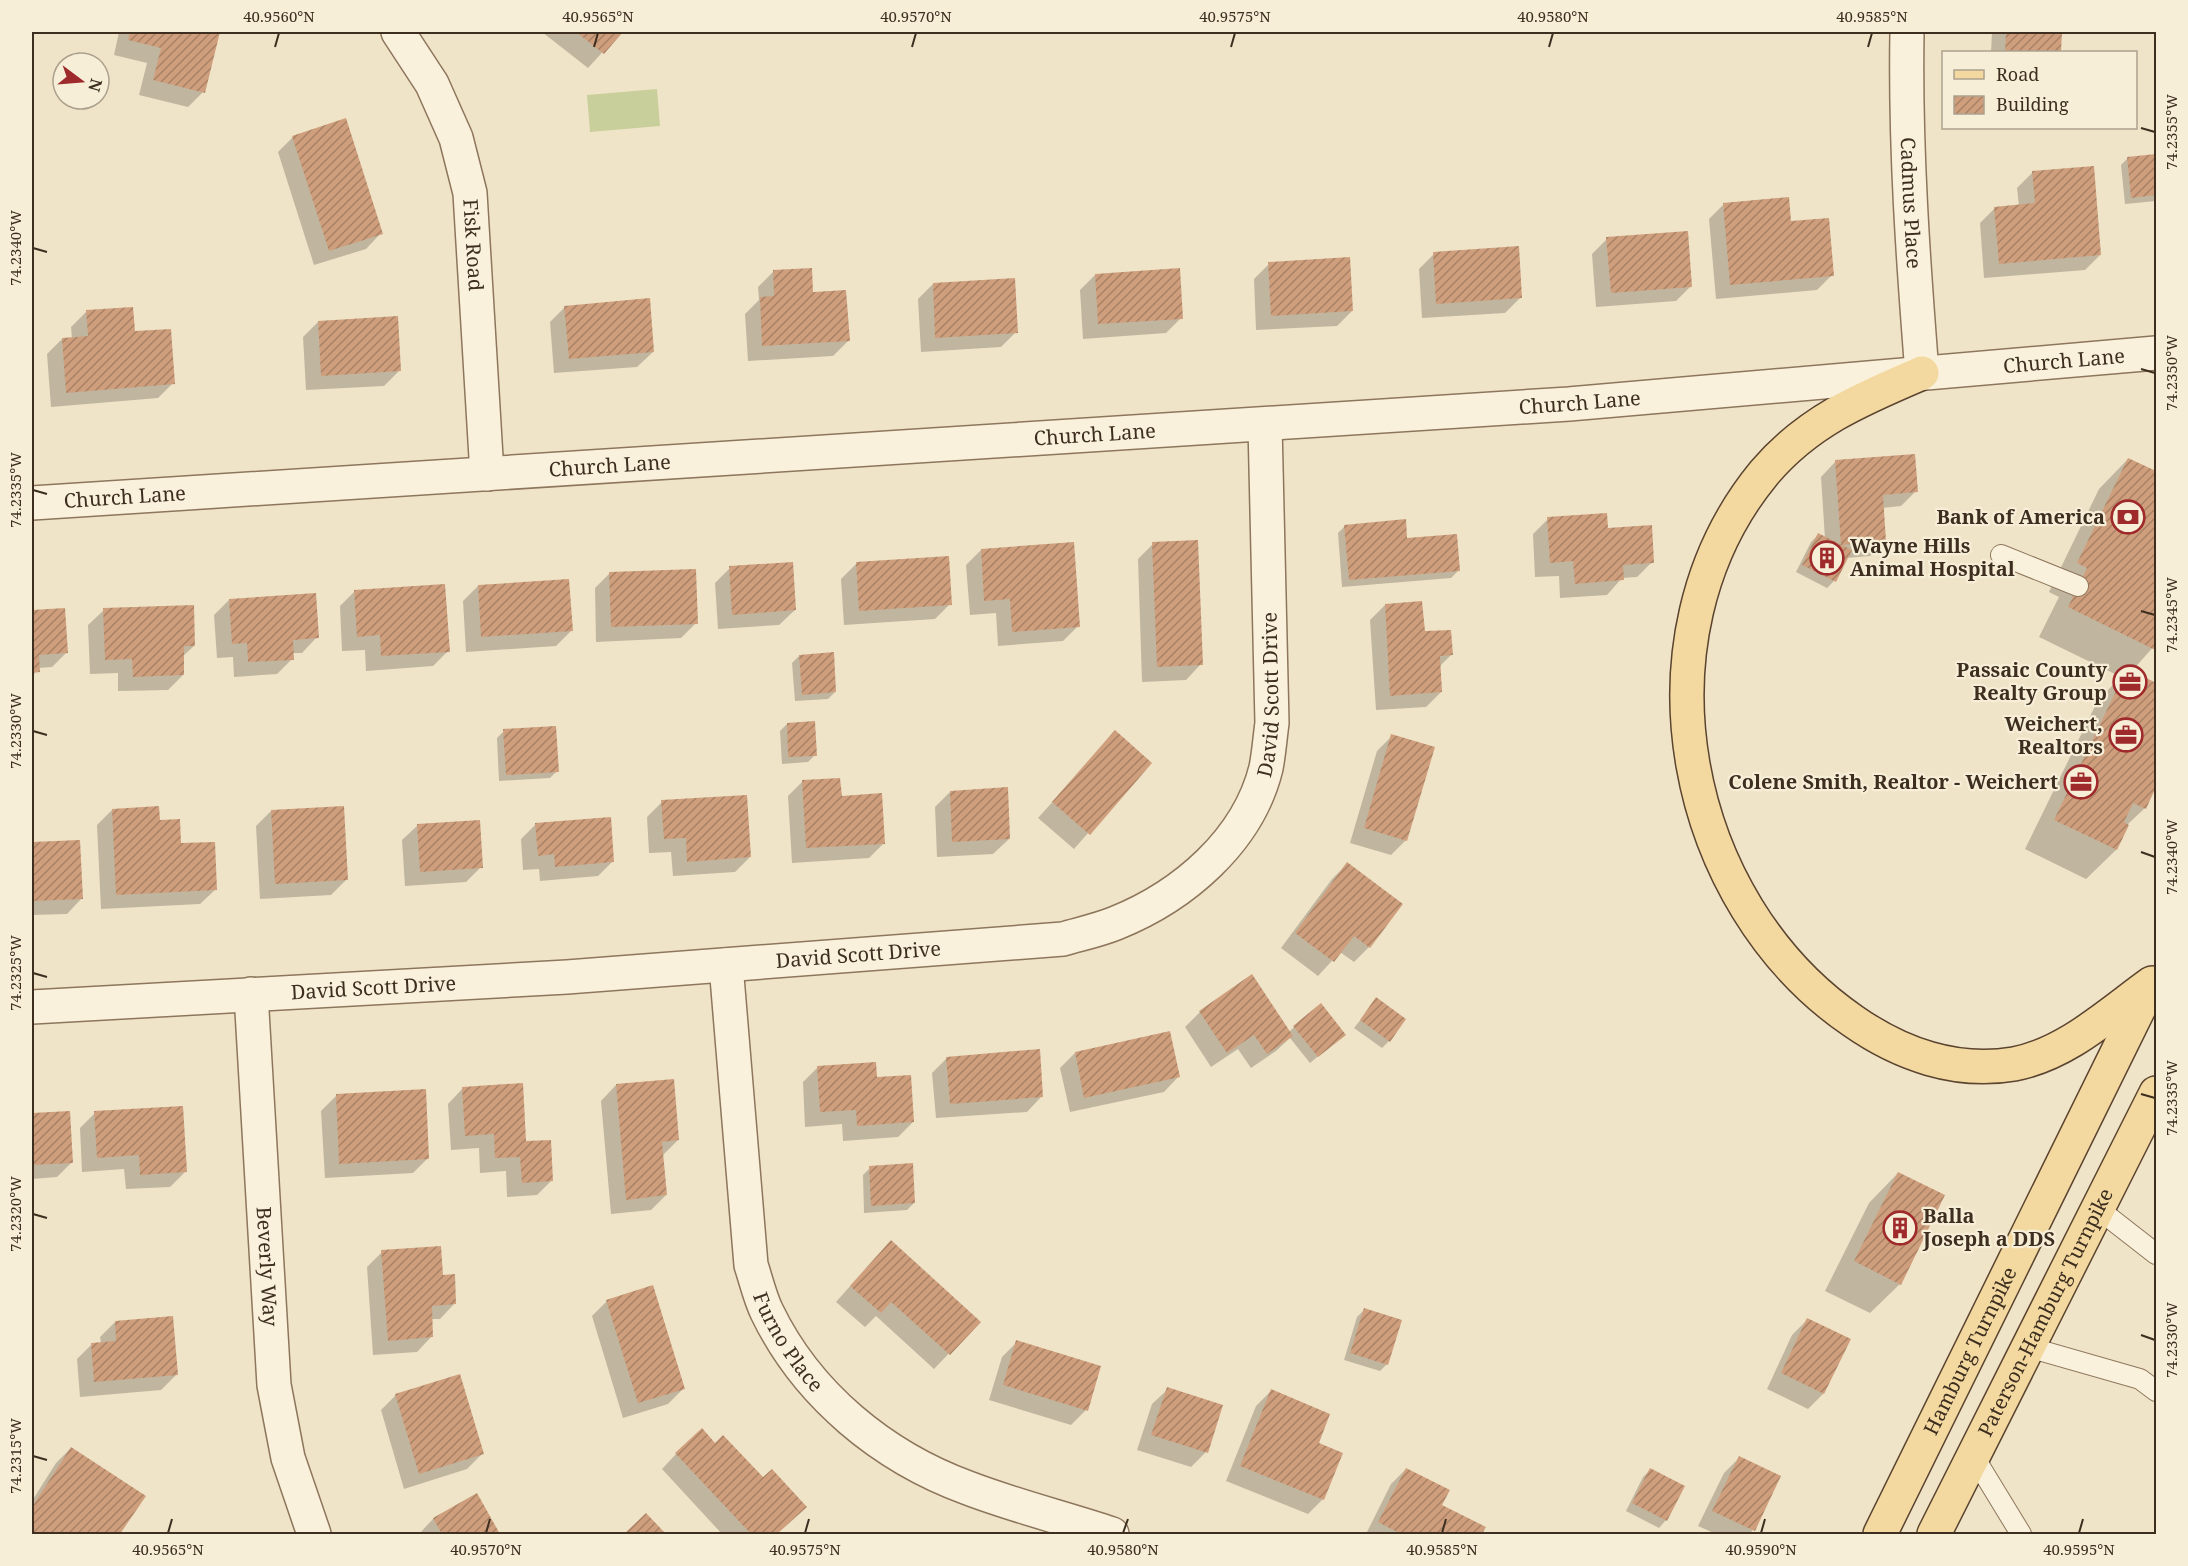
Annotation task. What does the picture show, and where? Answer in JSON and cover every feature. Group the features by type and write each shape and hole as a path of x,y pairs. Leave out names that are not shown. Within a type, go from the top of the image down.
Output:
{"main road":[{"path":"1922,373 1846,405 1798,438 1764,474 1734,516 1721,542 1701,598 1692,637 1687,696 1696,788 1716,848 1737,894 1784,960 1806,984 1832,1007 1874,1036 1916,1056 1972,1067 2019,1063 2064,1045 2154,978"},
{"name":"Hamburg Turnpike","path":"1880,1534 2154,978"},
{"name":"Paterson-Hamburg Turnpike","path":"1934,1534 2157,1093"}],"street":[{"name":"Fisk Road","path":"398,32 432,84 456,138 470,193 487,474"},
{"name":"Cadmus Place","path":"1907,32 1909,171 1922,373"},
{"name":"Church Lane","path":"32,503 1569,404 2157,353"},
{"name":"David Scott Drive","path":"32,1007 567,977 726,965 1063,939 1115,924 1162,901 1202,872 1233,836 1256,796 1266,768 1272,723 1265,425"},
{"name":"Furno Place","path":"726,965 751,1265 766,1311 791,1355 833,1403 866,1433 914,1464 967,1488 1112,1534"},
{"name":"Beverly Way","path":"251,994 274,1385 288,1458 314,1534"}],"lane":[{"path":"2001,555 2078,586"},
{"path":"2097,1208 2157,1254"},
{"path":"2028,1347 2140,1379 2157,1390"},
{"path":"1974,1456 2021,1534"}],"green space":[{"path":"657,89 660,126 590,132 587,95"}],"building":[{"path":"130,32 220,32 205,93 153,80 161,48 128,40"},
{"path":"576,32 623,32 604,54"},
{"path":"2006,32 2062,32 2061,51 2005,51"},
{"path":"346,118 383,234 329,251 292,136"},
{"path":"2156,154 2156,195 2131,198 2127,157"},
{"path":"2094,166 2101,255 1999,264 1994,207 2035,203 2032,171"},
{"path":"1789,197 1791,221 1829,218 1834,276 1730,285 1723,203"},
{"path":"1688,231 1692,287 1611,293 1606,237"},
{"path":"1519,246 1522,298 1436,304 1433,252"},
{"path":"1350,257 1353,311 1271,316 1268,262"},
{"path":"812,268 813,292 846,290 850,341 762,346 760,297 774,296 773,270"},
{"path":"1180,268 1183,319 1098,324 1095,274"},
{"path":"1015,278 1018,333 935,338 933,283"},
{"path":"650,298 654,352 569,359 564,306"},
{"path":"133,307 135,331 171,329 175,384 66,393 62,338 88,336 86,310"},
{"path":"398,316 401,371 321,376 318,321"},
{"path":"1915,454 1918,492 1883,495 1886,541 1841,545 1835,460"},
{"name":"Bank of America","path":"2128,458 2156,471 2155,650 2068,607 2087,568 2077,563"},
{"path":"1607,513 1608,528 1652,525 1654,563 1623,565 1624,580 1575,584 1573,561 1550,563 1547,517"},
{"path":"1406,519 1407,538 1457,534 1460,571 1349,580 1344,525"},
{"name":"Wayne Hills Animal Hospital","path":"1818,533 1852,550 1836,582 1802,565"},
{"path":"1198,540 1203,665 1157,667 1152,542"},
{"path":"1074,542 1080,627 1012,632 1010,599 984,601 981,549"},
{"path":"949,556 952,605 859,611 856,562"},
{"path":"793,562 796,610 732,615 729,566"},
{"path":"696,569 698,624 611,627 609,572"},
{"path":"569,579 573,631 481,637 478,585"},
{"path":"445,584 450,652 381,656 380,635 357,637 354,590"},
{"path":"316,593 319,638 293,640 294,660 248,662 247,643 232,644 229,599"},
{"path":"1422,601 1425,631 1451,630 1453,655 1440,656 1442,692 1390,696 1385,604"},
{"path":"194,605 195,646 184,646 184,675 133,677 132,659 105,660 103,608"},
{"path":"65,608 68,653 39,655 40,672 32,673 32,610"},
{"path":"834,652 836,692 802,695 799,655"},
{"name":"Weichert, Realtors","path":"2127,668 2156,683 2156,787 2146,809 2133,803 2124,822 2129,825 2117,850 2054,820"},
{"path":"815,721 817,756 788,757 787,723"},
{"path":"556,726 559,772 506,775 503,729"},
{"path":"1115,730 1152,763 1090,835 1052,802"},
{"path":"1391,734 1435,747 1407,841 1364,828"},
{"path":"840,778 842,796 882,793 885,844 806,848 802,780"},
{"path":"1008,787 1010,839 952,842 950,791"},
{"path":"747,795 751,857 687,862 686,838 664,839 661,800"},
{"path":"159,806 160,820 180,819 181,843 215,842 217,890 116,895 112,809"},
{"path":"344,806 348,880 275,884 271,810"},
{"path":"611,817 614,862 555,867 554,854 538,856 535,823"},
{"path":"480,820 483,868 420,872 417,824"},
{"path":"80,840 83,899 32,901 32,842"},
{"path":"1347,862 1403,904 1370,948 1354,936 1334,962 1295,933"},
{"path":"1252,974 1293,1036 1267,1054 1254,1035 1227,1053 1199,1011"},
{"path":"1376,997 1406,1019 1390,1042 1360,1020"},
{"path":"1321,1003 1346,1035 1318,1057 1293,1026"},
{"path":"1170,1031 1180,1077 1084,1098 1075,1052"},
{"path":"1040,1049 1043,1097 950,1104 946,1057"},
{"path":"876,1062 877,1077 911,1075 914,1122 857,1126 856,1110 820,1112 817,1066"},
{"path":"674,1079 679,1140 662,1142 667,1195 626,1200 616,1084"},
{"path":"523,1083 526,1141 551,1140 553,1181 522,1183 520,1157 495,1158 494,1134 465,1136 462,1087"},
{"path":"426,1089 429,1159 339,1164 336,1094"},
{"path":"183,1106 187,1172 140,1175 139,1155 97,1158 94,1111"},
{"path":"70,1111 73,1163 32,1165 32,1113"},
{"path":"913,1163 915,1203 871,1206 869,1166"},
{"name":"Balla Joseph a DDS","path":"1898,1172 1945,1195 1901,1285 1854,1261"},
{"path":"891,1240 981,1322 950,1355 891,1302 881,1313 850,1286"},
{"path":"441,1246 443,1275 455,1274 456,1304 432,1306 433,1337 388,1341 381,1250"},
{"path":"653,1285 685,1389 638,1403 606,1300"},
{"path":"1364,1308 1402,1320 1388,1365 1350,1353"},
{"path":"173,1316 178,1375 94,1382 91,1343 116,1341 115,1321"},
{"path":"1807,1318 1851,1339 1824,1394 1781,1373"},
{"path":"1016,1340 1101,1366 1088,1411 1003,1385"},
{"path":"460,1374 484,1454 419,1474 395,1394"},
{"path":"1167,1387 1223,1405 1208,1453 1151,1435"},
{"path":"1271,1389 1330,1414 1319,1443 1343,1453 1324,1500 1240,1466"},
{"path":"702,1428 715,1443 723,1435 763,1477 772,1469 807,1507 777,1534 751,1534 675,1453"},
{"path":"71,1447 146,1496 120,1534 32,1534 32,1507"},
{"path":"1739,1456 1781,1476 1755,1531 1712,1511"},
{"path":"1406,1468 1450,1490 1442,1505 1486,1527 1482,1534 1401,1534 1378,1522"},
{"path":"1650,1468 1685,1486 1667,1521 1632,1503"},
{"path":"477,1493 500,1534 442,1534 433,1518"},
{"path":"646,1513 666,1534 625,1533"}],"place":[{"name":"Bank of America","path":"2128,517"},
{"name":"Wayne Hills Animal Hospital","path":"1827,558"},
{"name":"Passaic County Realty Group","path":"2130,682"},
{"name":"Weichert, Realtors","path":"2126,735"},
{"name":"Colene Smith, Realtor - Weichert","path":"2081,782"},
{"name":"Balla Joseph a DDS","path":"1900,1228"}]}
